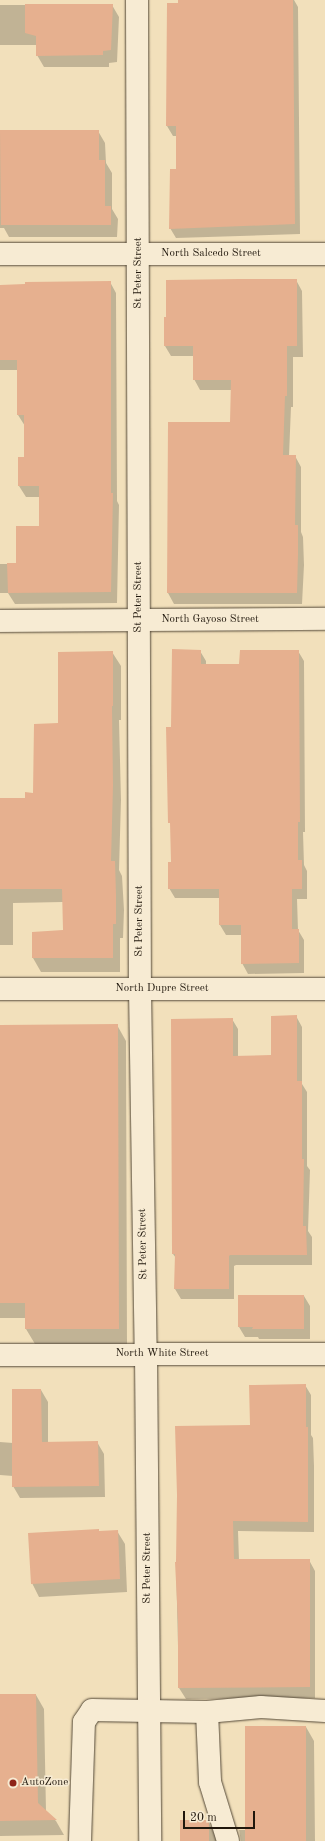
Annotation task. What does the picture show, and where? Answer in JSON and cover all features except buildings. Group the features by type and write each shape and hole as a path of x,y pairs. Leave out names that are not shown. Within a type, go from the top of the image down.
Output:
{"street":[{"name":"St Peter Street","path":"137,0 139,254 140,989 146,1354 150,1841"},
{"name":"North Salcedo Street","path":"0,254 325,254"},
{"name":"North Gayoso Street","path":"0,621 325,619"},
{"name":"North Dupre Street","path":"0,989 325,989"},
{"name":"North White Street","path":"0,1355 325,1354"},
{"path":"80,1841 84,1722 92,1710 207,1712 261,1707 325,1711"},
{"path":"207,1712 210,1782 228,1841"}],"place":[{"name":"AutoZone","path":"13,1783"}]}
